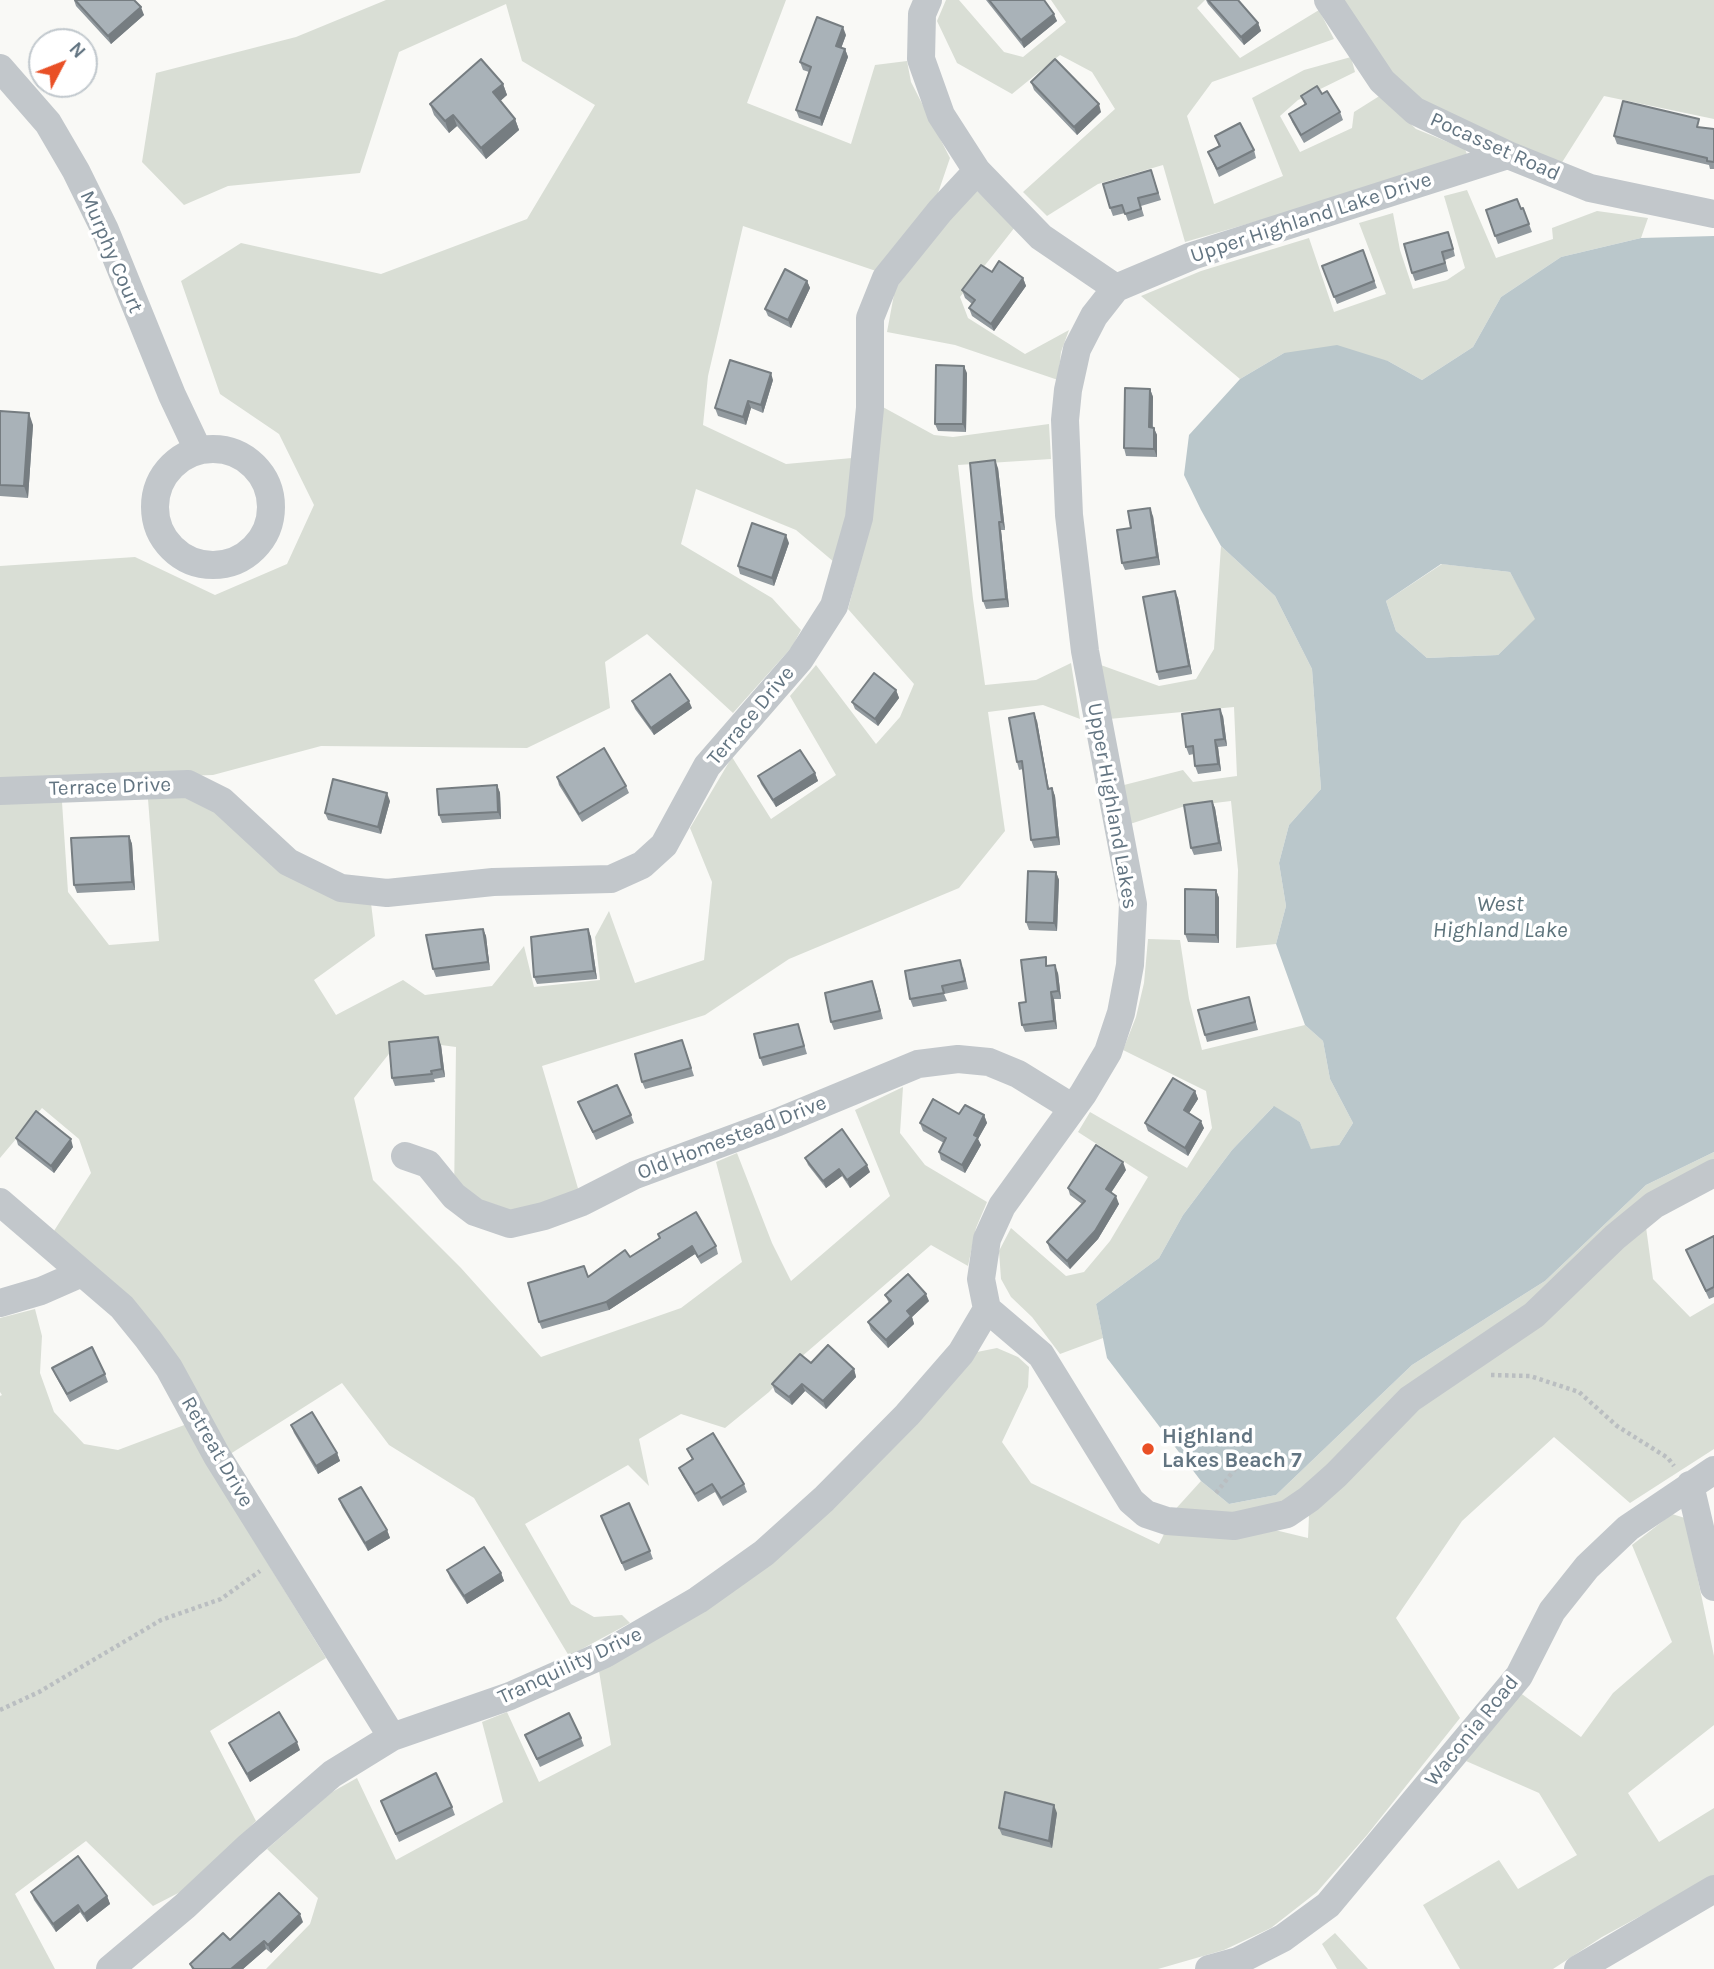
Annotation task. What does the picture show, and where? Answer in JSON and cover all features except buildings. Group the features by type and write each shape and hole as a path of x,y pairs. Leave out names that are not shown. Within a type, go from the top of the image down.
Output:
{"street":[{"path":"929,0 922,14 921,59 941,115 977,171 1041,237 1116,288"},
{"name":"Pocasset Road","path":"1328,0 1382,82 1415,111 1508,155 1590,188 1714,214"},
{"name":"Murphy Court","path":"0,68 48,123 76,171 105,230 167,383 198,450"},
{"name":"Upper Highland Lake Drive","path":"1116,288 1192,256 1508,155"},
{"name":"Terrace Drive","path":"0,791 188,785 222,801 288,862 341,888 387,893 493,882 611,879 642,865 664,845 707,766 800,659 834,606 859,518 870,408 870,318 886,278 940,211 977,171"},
{"name":"Upper Highland Lakes","path":"988,1309 981,1279 987,1239 1002,1206 1073,1108 1108,1052 1121,1013 1130,965 1133,904 1085,651 1069,515 1065,420 1077,349 1094,316 1116,288"},
{"path":"218,449 237,454 254,466 266,482 271,510 267,530 256,547 240,559 211,565 191,561 174,550 157,523 155,502 159,483 171,466 198,450 218,449"},
{"name":"Old Homestead Drive","path":"405,1156 428,1164 454,1196 475,1212 510,1224 544,1216 582,1202 635,1174 778,1122 918,1064 958,1059 989,1062 1018,1074 1073,1108"},
{"path":"988,1309 1041,1355 1131,1501 1146,1514 1167,1521 1234,1526 1287,1514 1309,1499 1410,1399 1534,1315 1615,1237 1654,1205 1714,1173"},
{"name":"Retreat Drive","path":"0,1202 122,1307 169,1368 217,1456 392,1737"},
{"path":"0,1303 41,1291 82,1273"},
{"name":"Tranquility Drive","path":"110,1969 185,1906 332,1774 392,1737 510,1696 605,1654 698,1600 753,1560 824,1499 907,1415 961,1353 988,1309"},
{"name":"Waconia Road","path":"1209,1969 1238,1961 1283,1938 1328,1905 1519,1676 1552,1611 1587,1567 1628,1528 1714,1470"},
{"path":"1690,1485 1714,1587"},
{"path":"1578,1969 1714,1889"}],"path":[{"path":"1488,1375 1530,1376 1579,1392 1617,1426 1668,1458 1690,1485"},
{"path":"1216,1493 1239,1464"},
{"path":"0,1710 39,1692 161,1620 221,1599 279,1558"}],"shaded area":[{"path":"386,0 786,0 747,103 851,144 875,65 907,61 911,82 950,158 937,196 876,271 743,226 708,376 703,425 786,464 852,458 847,514 834,562 796,530 696,489 681,544 772,598 801,630 792,647 733,713 647,634 605,662 610,708 527,748 321,746 213,775 0,782 0,566 135,557 215,595 287,564 314,505 279,434 220,394 181,281 241,243 381,274 527,219 595,105 522,61 506,4 399,52 360,173 228,186 184,205 142,162 156,73 296,37"},
{"path":"946,0 959,0 1004,52 1023,57 1066,22 1051,0 1205,0 1197,8 1240,58 1319,10 1334,39 1212,82 1187,116 1214,204 1283,176 1252,98 1304,70 1351,57 1355,72 1298,100 1280,116 1300,152 1352,128 1354,112 1381,95 1416,129 1465,149 1469,160 1185,242 1163,165 1098,184 1047,216 1023,192 1115,109 1092,72 1060,55 1012,94 957,63 937,21"},
{"path":"1341,0 1714,0 1714,119 1604,96 1561,164 1424,103 1383,64"},
{"path":"976,190 1015,227 960,297 968,318 1025,354 1069,330 1061,352 1058,380 955,345 887,332 895,289 938,233"},
{"path":"1467,190 1496,258 1553,239 1552,228 1597,211 1648,218 1641,238 1561,257 1501,297 1473,347 1422,380 1388,361 1284,353 1240,379 1141,296 1201,271 1309,238 1334,312 1386,294 1359,223 1393,213 1400,250 1413,289 1447,280 1465,268 1444,196"},
{"path":"881,406 934,435 953,437 1049,424 1051,459 958,465 985,685 1036,680 1071,663 1080,719 1043,705 988,712 1005,831 959,888 789,959 705,1015 542,1066 582,1202 510,1224 454,1196 456,1047 441,1045 392,1050 354,1098 373,1180 461,1268 541,1357 681,1308 742,1262 716,1162 737,1153 772,1243 791,1281 890,1196 855,1110 903,1087 900,1133 925,1165 987,1202 976,1228 968,1266 931,1245 800,1358 769,1392 725,1428 681,1414 639,1439 649,1486 628,1465 525,1524 571,1604 594,1617 622,1615 630,1623 569,1656 474,1498 389,1445 342,1383 227,1456 52,1234 91,1173 79,1139 42,1108 0,1158 0,803 62,802 68,892 109,945 159,941 148,799 189,796 371,903 375,936 314,980 336,1015 403,980 425,995 492,986 524,946 534,987 600,980 595,937 609,911 635,983 704,960 712,882 690,828 732,757 771,819 836,775 790,696 816,665 876,744 900,717 914,684 848,609 870,525"},
{"path":"1221,546 1275,596 1312,669 1321,789 1289,825 1279,863 1286,906 1276,944 1236,948 1238,870 1231,801 1182,807 1130,824 1124,785 1183,770 1193,782 1237,776 1234,707 1109,719 1098,664 1159,686 1196,679 1214,649"},
{"path":"1442,564 1510,572 1536,619 1498,655 1427,658 1396,631 1386,601"},
{"path":"1148,939 1180,940 1189,999 1202,1050 1305,1025 1323,1041 1330,1079 1353,1123 1339,1145 1311,1150 1300,1122 1273,1107 1232,1150 1183,1215 1159,1258 1096,1304 1103,1338 1060,1354 1032,1317 1011,1297 1001,1279 999,1251 1011,1228 1066,1276 1084,1272 1110,1241 1148,1177 1078,1132 1090,1112 1187,1168 1212,1128 1206,1091 1123,1050 1136,1017 1144,983"},
{"path":"1714,1152 1714,1164 1332,1469 1281,1506 1233,1517 1172,1513 1201,1481 1229,1504 1276,1495 1412,1365 1545,1281 1646,1185"},
{"path":"1646,1227 1653,1279 1690,1317 1714,1303 1714,1449 1630,1503 1554,1437 1462,1521 1396,1618 1460,1718 1367,1835 1317,1892 1271,1928 1224,1950 1158,1969 266,1969 310,1924 318,1898 267,1849 332,1792 357,1778 396,1860 503,1802 482,1722 507,1712 539,1782 611,1745 599,1671 661,1635 977,1352 997,1348 1018,1357 1029,1367 1028,1387 1002,1442 1031,1483 1159,1544 1165,1532 1275,1530 1308,1538 1309,1515 1412,1411"},
{"path":"35,1309 42,1336 40,1373 54,1412 84,1444 118,1450 187,1424 208,1466 326,1658 210,1731 256,1821 188,1888 153,1906 86,1841 15,1894 55,1969 0,1969 0,1318"},
{"path":"1672,1514 1685,1518 1714,1656 1714,1725 1628,1793 1659,1842 1714,1808 1714,1876 1602,1937 1553,1969 1460,1969 1423,1905 1499,1860 1518,1889 1577,1855 1539,1793 1466,1761 1519,1692 1581,1737 1613,1693 1672,1642 1632,1545"},
{"path":"1335,1933 1368,1969 1337,1969 1322,1944"}],"water":[{"name":"West Highland Lake","path":"1714,236 1714,1152 1646,1185 1545,1281 1412,1365 1276,1495 1229,1504 1201,1481 1107,1358 1096,1304 1159,1258 1183,1215 1232,1150 1274,1106 1300,1122 1311,1149 1339,1145 1353,1123 1330,1079 1323,1041 1305,1025 1276,944 1286,906 1279,863 1289,825 1321,789 1312,669 1275,596 1221,546 1201,510 1184,475 1189,435 1240,379 1284,353 1337,345 1388,361 1422,380 1473,347 1501,297 1561,257 1641,238","holes":["1441,564 1510,572 1535,619 1498,655 1427,658 1396,631 1386,601"]}],"place":[{"name":"Highland Lakes Beach 7","path":"1148,1449"}]}
